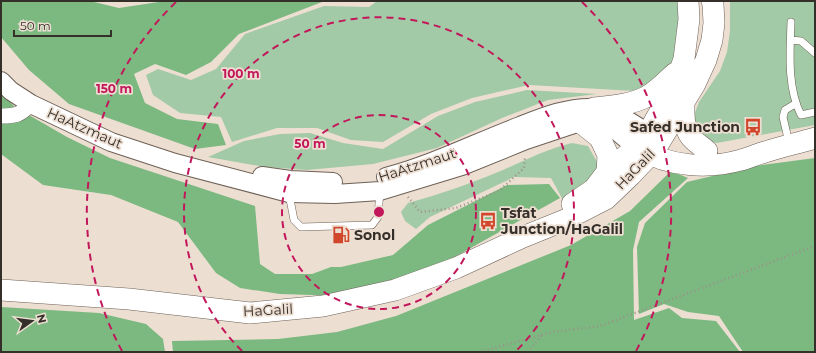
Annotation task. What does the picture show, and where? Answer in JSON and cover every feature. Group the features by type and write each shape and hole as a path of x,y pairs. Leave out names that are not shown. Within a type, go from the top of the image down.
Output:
{"main road":[{"path":"648,144 675,85 684,59 689,19 688,1"},
{"path":"648,144 684,102 695,84 706,60 712,40 714,23 713,2"},
{"path":"607,172 608,156 587,115 647,97 663,85 681,67"},
{"path":"684,102 684,116 686,127 690,136 706,151"},
{"path":"648,144 670,161 692,164 716,164 741,160 815,138"},
{"path":"648,144 694,152 745,149 764,152"},
{"name":"HaGalil","path":"523,237 594,190 607,172 648,144"},
{"name":"HaGalil","path":"1,290 129,299 250,313 323,306 395,290 456,268 523,237 565,220 606,199 632,175 648,144"}],"street":[{"name":"HaAtzmaut","path":"1,81 11,91 31,104 111,142 175,163 335,194 398,186 462,166 587,115 609,111 623,118 648,144"},
{"path":"1,116 14,116 22,113 31,104"},
{"name":"HaAtzmaut","path":"289,186 378,179 452,154 560,111 587,115"}],"lane":[{"path":"792,22 790,64 795,104 801,115 815,112"},
{"path":"791,40 801,41 815,53"},
{"path":"789,145 783,117 785,110 795,104"},
{"path":"289,186 294,220 301,227 372,224 378,216 380,188"}],"path":[{"path":"398,186 420,212 456,208 499,191 524,168 526,140"},
{"path":"480,352 545,334 600,326 815,246"},
{"path":"528,352 541,336 545,334"}],"green space":[{"path":"1,1 90,1 119,8 165,1 369,1 322,2 239,34 211,62 186,75 155,64 134,74 145,103 177,119 218,124 226,145 195,149 69,104 29,70 1,37"},
{"path":"377,1 686,1 677,66 661,82 635,91 529,85 472,98 431,114 383,142 351,140 317,128 277,128 232,142 221,117 180,113 153,95 146,75 158,69 191,80 216,69 245,34 324,6 369,7"},
{"path":"730,1 815,1 815,125 717,143 710,142 696,128 694,115 699,102 720,71 727,52 730,31"},
{"path":"527,90 597,94 548,100 502,118 437,148 373,164 307,170 265,167 208,157 244,141 280,134 310,133 343,143 383,149 438,116 475,102"},
{"path":"1,93 15,107 67,137 110,158 255,206 260,264 275,274 312,274 331,267 341,267 393,255 428,225 507,185 549,184 560,198 460,254 410,279 345,296 280,294 240,288 216,273 178,222 111,195 43,185 1,154"},
{"path":"572,143 588,146 596,160 600,175 565,204 551,178 514,177 430,217 416,229 405,221 401,212 408,203 465,185 543,152"},
{"path":"815,158 815,352 743,352 719,316 688,312 664,304 639,314 637,247 645,223 687,182 754,166"},
{"path":"671,171 688,178 639,222 633,250 634,320 669,308 682,318 716,321 740,352 173,352 172,341 278,339 337,332 396,316 571,245 630,211"},
{"path":"1,307 99,313 146,324 163,339 165,352 1,352"}],"place":[{"name":"Safed Junction","path":"753,127"},
{"name":"Tsfat Junction/HaGalil","path":"488,221"},
{"name":"Sonol","path":"341,235"}]}
